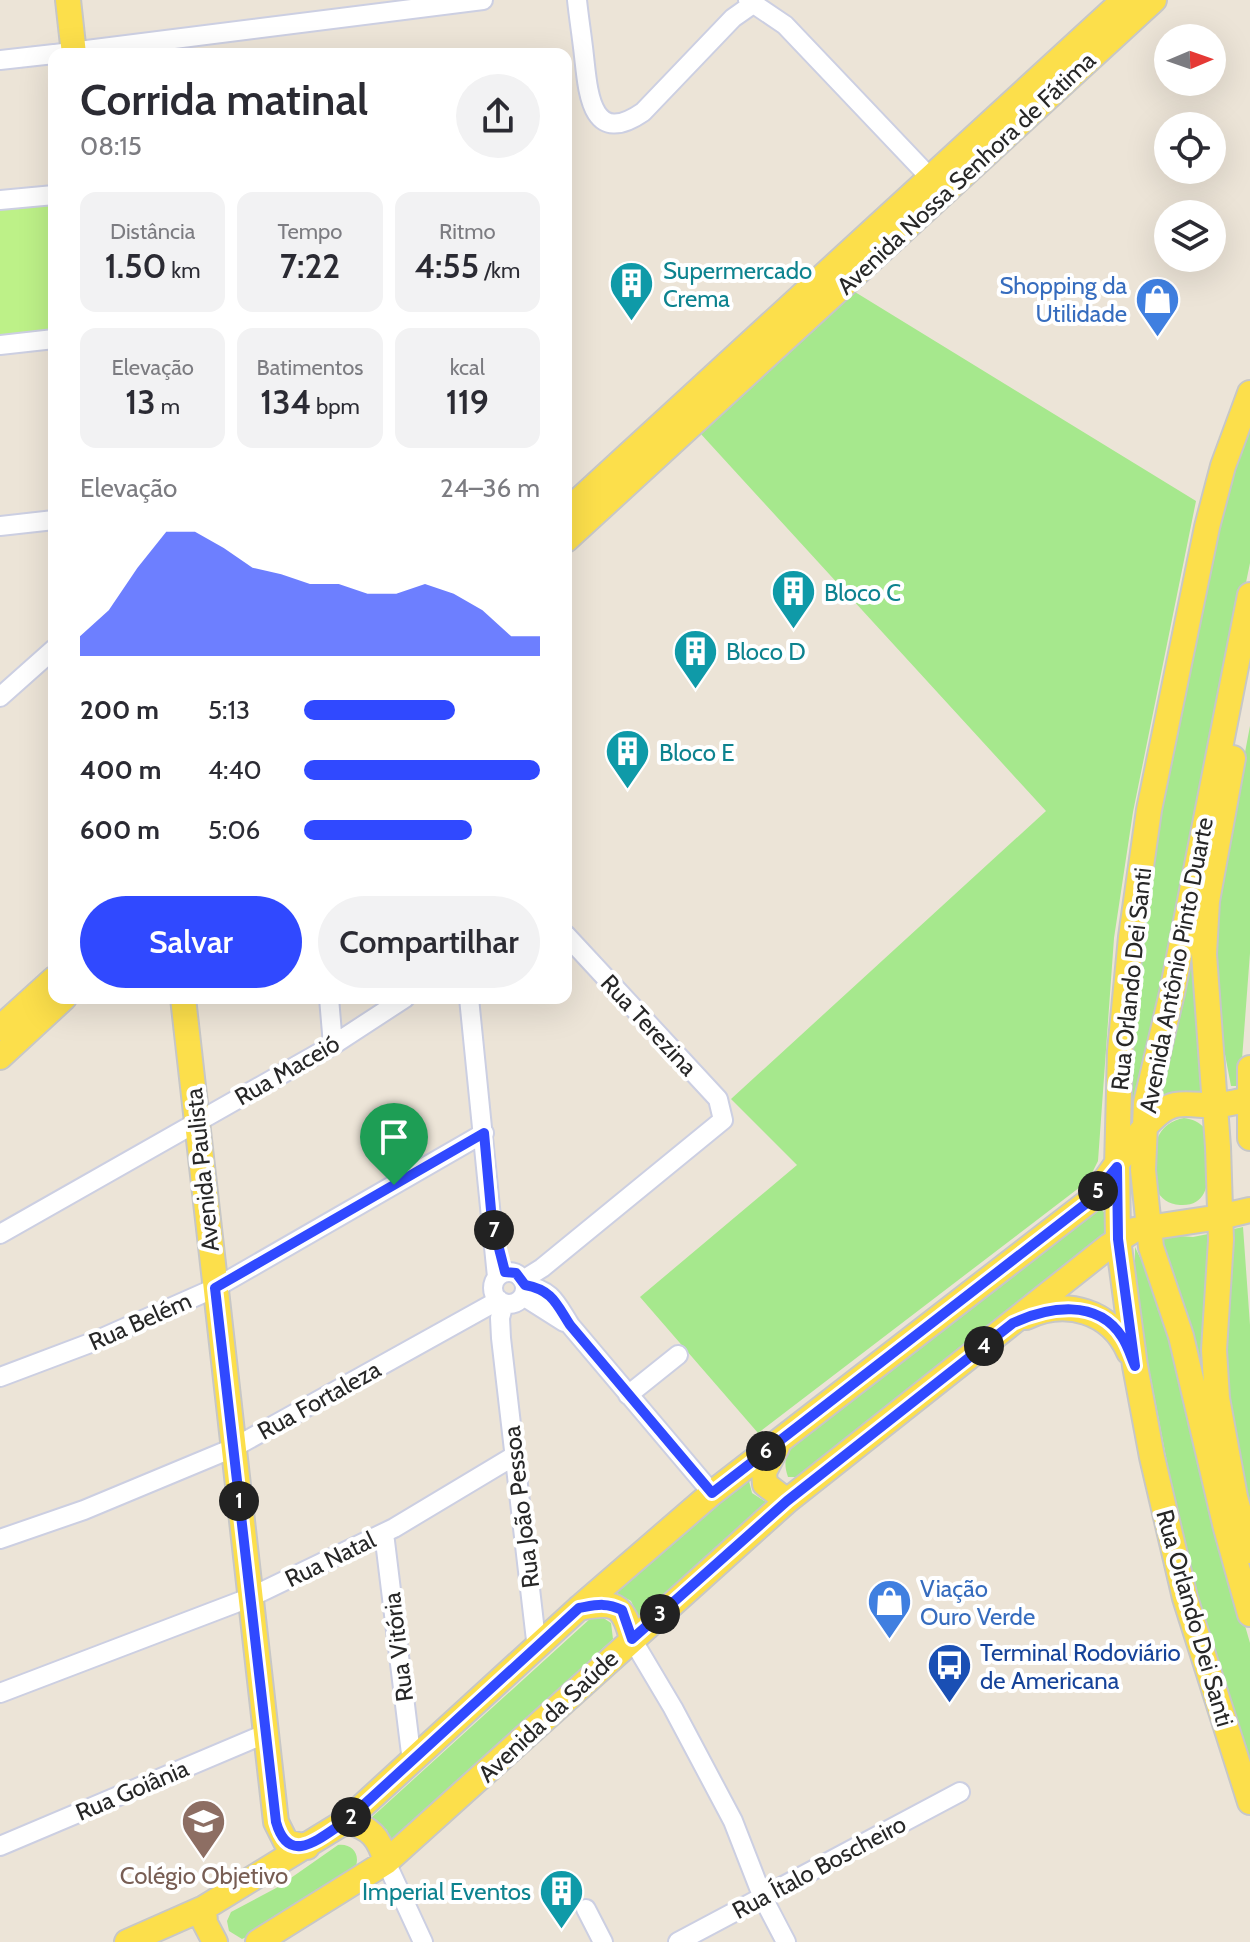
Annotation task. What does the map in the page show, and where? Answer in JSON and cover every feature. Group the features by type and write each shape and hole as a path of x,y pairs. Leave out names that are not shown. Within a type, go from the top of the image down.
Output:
{"main road":[{"path":"64,48 68,0"},
{"name":"Avenida Nossa Senhora de Fátima","path":"572,534 938,186 1124,0"},
{"name":"Avenida Nossa Senhora de Fátima","path":"572,507 1154,0"},
{"name":"Rua Orlando Dei Santi","path":"1250,393 1223,466 1207,527 1149,810 1131,937 1120,1051 1117,1167 1118,1239 1135,1366 1176,1565 1250,1802"},
{"name":"Avenida Antônio Pinto Duarte","path":"1250,595 1172,993 1151,1080 1143,1170 1147,1227 1156,1265 1181,1336 1226,1528 1250,1614"},
{"name":"Avenida Antônio Pinto Duarte","path":"1250,677 1209,887 1205,926 1220,1217 1214,1350 1217,1398 1232,1484 1250,1551"},
{"path":"0,1028 48,984"},
{"path":"0,1057 57,1004"},
{"name":"Avenida Paulista","path":"184,1004 249,1598 278,1830 286,1842 307,1847"},
{"path":"1250,1068 1250,1138"},
{"path":"127,1942 204,1908 346,1821 579,1608 712,1493 1088,1202 1117,1167 1145,1124 1171,1105 1191,1103 1216,1106 1249,1099"},
{"name":"Avenida da Saúde","path":"258,1942 386,1862 787,1501 1118,1239 1147,1227 1250,1210"},
{"path":"1013,1323 1051,1309 1071,1308 1087,1312 1112,1326 1122,1337 1135,1366"},
{"path":"783,1438 764,1472 765,1484 787,1501"},
{"path":"579,1608 611,1604 622,1610 632,1639"},
{"path":"346,1821 372,1832 381,1843 386,1862"},
{"path":"204,1908 205,1923 215,1942"}],"street":[{"path":"104,48 380,7 483,0"},
{"path":"577,0 589,99 596,114 606,121 618,124 643,112 733,18 758,2 785,25 938,186"},
{"path":"0,60 48,56"},
{"path":"0,200 48,196"},
{"path":"0,345 48,340"},
{"path":"0,526 48,521"},
{"path":"0,697 48,654"},
{"path":"0,675 28,671"},
{"name":"Rua Terezina","path":"572,941 718,1099 723,1120"},
{"path":"330,1004 333,1045"},
{"name":"Rua Maceió","path":"0,1234 333,1045 396,1004"},
{"name":"Rua João Pessoa","path":"470,1004 492,1221 511,1288 500,1328 537,1649"},
{"name":"Rua Fortaleza","path":"0,1539 84,1510 233,1448 511,1288 542,1268 723,1120"},
{"name":"Rua Belém","path":"0,1377 93,1342 215,1288 484,1133"},
{"path":"511,1288 547,1291 570,1325 712,1493"},
{"path":"628,1395 678,1355"},
{"name":"Rua Natal","path":"0,1693 249,1598 384,1533 514,1456"},
{"name":"Rua Vitória","path":"384,1533 412,1762"},
{"path":"632,1639 673,1708 738,1832 763,1898 786,1942"},
{"name":"Rua Goiânia","path":"0,1846 265,1734"},
{"name":"Rua Ítalo Boscheiro","path":"678,1942 960,1792"},
{"path":"386,1862 423,1942"},
{"path":"586,1909 603,1942"}],"green space":[{"path":"48,205 48,330 0,335 0,210"},
{"path":"855,292 1196,501 1133,812 1114,938 1098,1161 1088,1181 758,1433 640,1297 797,1165 731,1099 1046,811 700,433"},
{"path":"1250,421 1250,563 1135,1113 1129,1113 1135,1002 1157,838 1215,547"},
{"path":"1250,726 1250,953 1240,1086 1231,1086 1215,1002 1216,906"},
{"path":"1196,907 1202,1097 1162,1098 1158,1094"},
{"path":"1184,1118 1196,1121 1205,1129 1208,1171 1203,1195 1198,1201 1180,1205 1166,1200 1155,1189 1154,1156 1158,1136 1164,1128"},
{"path":"1098,1208 1107,1214 1107,1236 799,1477 788,1477 786,1461 790,1450"},
{"path":"1243,1227 1250,1325 1250,1525 1228,1428 1223,1332 1234,1229"},
{"path":"1208,1234 1212,1237 1207,1390 1203,1391 1161,1239 1166,1235 1193,1237"},
{"path":"1135,1247 1160,1299 1218,1532 1250,1643 1250,1769 1206,1632 1184,1551 1147,1358 1135,1271"},
{"path":"748,1477 752,1493 766,1502 639,1618 631,1601 615,1592"},
{"path":"592,1617 602,1617 611,1623 613,1639 390,1843 387,1830 371,1818"},
{"path":"338,1845 348,1846 355,1852 357,1860 354,1870 278,1922 242,1939 229,1931 227,1921 231,1912 278,1887"}],"place":[{"name":"Supermercado Crema","path":"632,323"},
{"name":"Shopping da Utilidade","path":"1158,338"},
{"name":"Bloco C","path":"793,631"},
{"name":"Bloco D","path":"695,690"},
{"name":"Bloco E","path":"628,791"},
{"name":"Viação Ouro Verde","path":"889,1641"},
{"name":"Terminal Rodoviário de Americana","path":"949,1705"},
{"name":"Colégio Objetivo","path":"204,1860"},
{"name":"Imperial Eventos","path":"562,1930"}],"route":[{"path":"484,1133 492,1221 505,1272 516,1273 525,1285 547,1291 552,1296 570,1325 712,1493 1088,1202 1117,1167 1118,1239 1135,1366 1122,1337 1112,1326 1087,1312 1071,1308 1051,1309 1013,1323 787,1501 632,1639 622,1610 611,1604 579,1608 346,1821 307,1847 292,1845 281,1837 276,1822 215,1288 394,1185 484,1133"}]}
